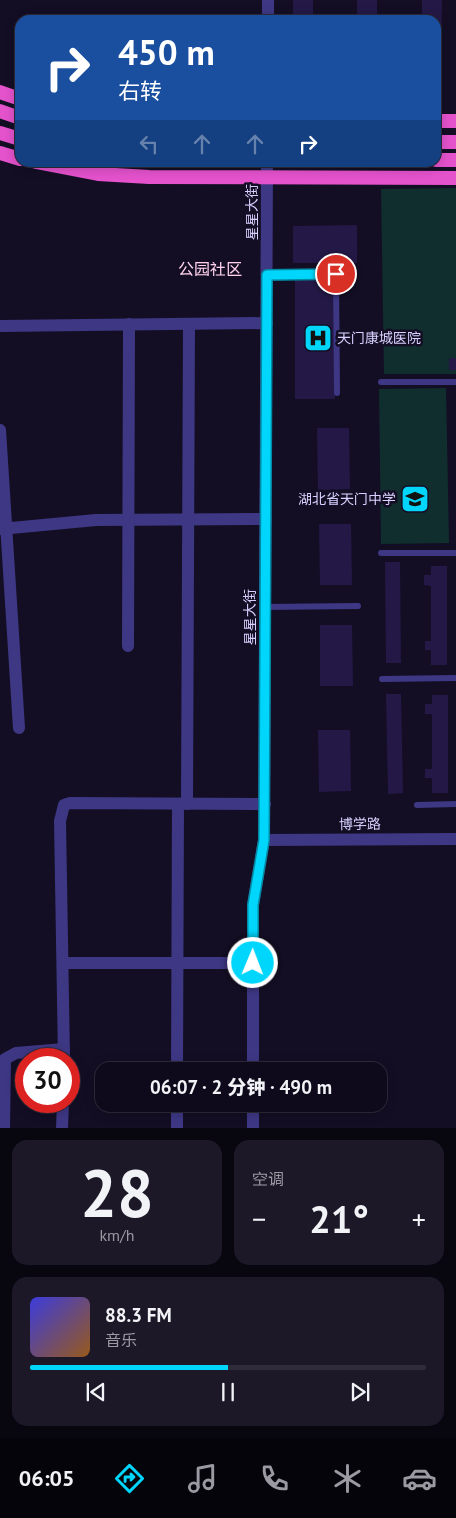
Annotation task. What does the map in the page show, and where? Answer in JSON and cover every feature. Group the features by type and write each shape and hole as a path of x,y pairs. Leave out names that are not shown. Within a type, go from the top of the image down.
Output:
{"highway":[{"path":"0,92 15,97"},
{"path":"0,111 15,116"},
{"path":"441,121 456,121"},
{"path":"0,133 15,138"},
{"path":"441,142 456,142"},
{"path":"0,153 15,157"},
{"path":"441,160 456,160"},
{"path":"59,167 77,171 149,177 456,178"},
{"path":"77,171 85,167"}],"street":[{"path":"268,0 268,15"},
{"name":"星星大街","path":"253,1062 253,905 264,840 265,804 267,167"},
{"path":"0,326 267,323"},
{"path":"128,646 129,324"},
{"path":"178,1062 178,963 188,519 189,324"},
{"path":"0,430 3,529 19,728"},
{"path":"3,529 96,520 266,518"},
{"path":"64,1048 60,821 64,805 70,803 265,804"},
{"name":"博学路","path":"264,840 456,839"},
{"path":"63,964 253,963"},
{"path":"4,1128 5,1059 15,1054"},
{"path":"177,1112 177,1128"},
{"path":"253,1112 253,1128"},
{"path":"62,1128 63,1113"}],"lane":[{"path":"267,275 336,274 337,393"},
{"path":"381,382 456,382"},
{"path":"381,553 456,552"},
{"path":"266,607 358,606"},
{"path":"382,679 456,678"},
{"path":"417,805 456,804"}],"green space":[{"path":"456,188 456,374 384,374 381,189"},
{"path":"446,388 449,543 381,544 379,389"}],"building":[{"path":"293,0 313,0 313,15 293,15"},
{"path":"357,0 377,0 377,15 357,15"},
{"path":"422,0 442,0 441,58 441,15 422,15"},
{"path":"357,225 357,263 293,263 293,226"},
{"path":"295,277 334,277 335,399 295,399"},
{"path":"449,358 456,358 456,370 449,370"},
{"path":"317,428 349,428 350,489 318,490"},
{"path":"319,524 351,524 352,585 320,585"},
{"path":"385,562 400,562 401,663 386,663"},
{"path":"431,566 447,566 447,665 431,665 431,650 425,650 425,641 431,641 431,586 424,585 424,575 431,575"},
{"path":"320,625 352,625 353,686 320,686"},
{"path":"386,694 401,694 403,793 388,794"},
{"path":"432,695 448,695 448,793 432,793 432,778 425,778 425,769 432,769 432,714 425,714 425,704 432,704"},
{"path":"318,730 350,730 351,791 319,792"}],"place":[{"name":"天门康城医院","path":"318,338"},
{"name":"湖北省天门中学","path":"415,499"}],"district":[{"name":"公园社区","path":"210,269"}],"route":[{"path":"253,963 253,905 264,840 267,275 336,274"}]}
